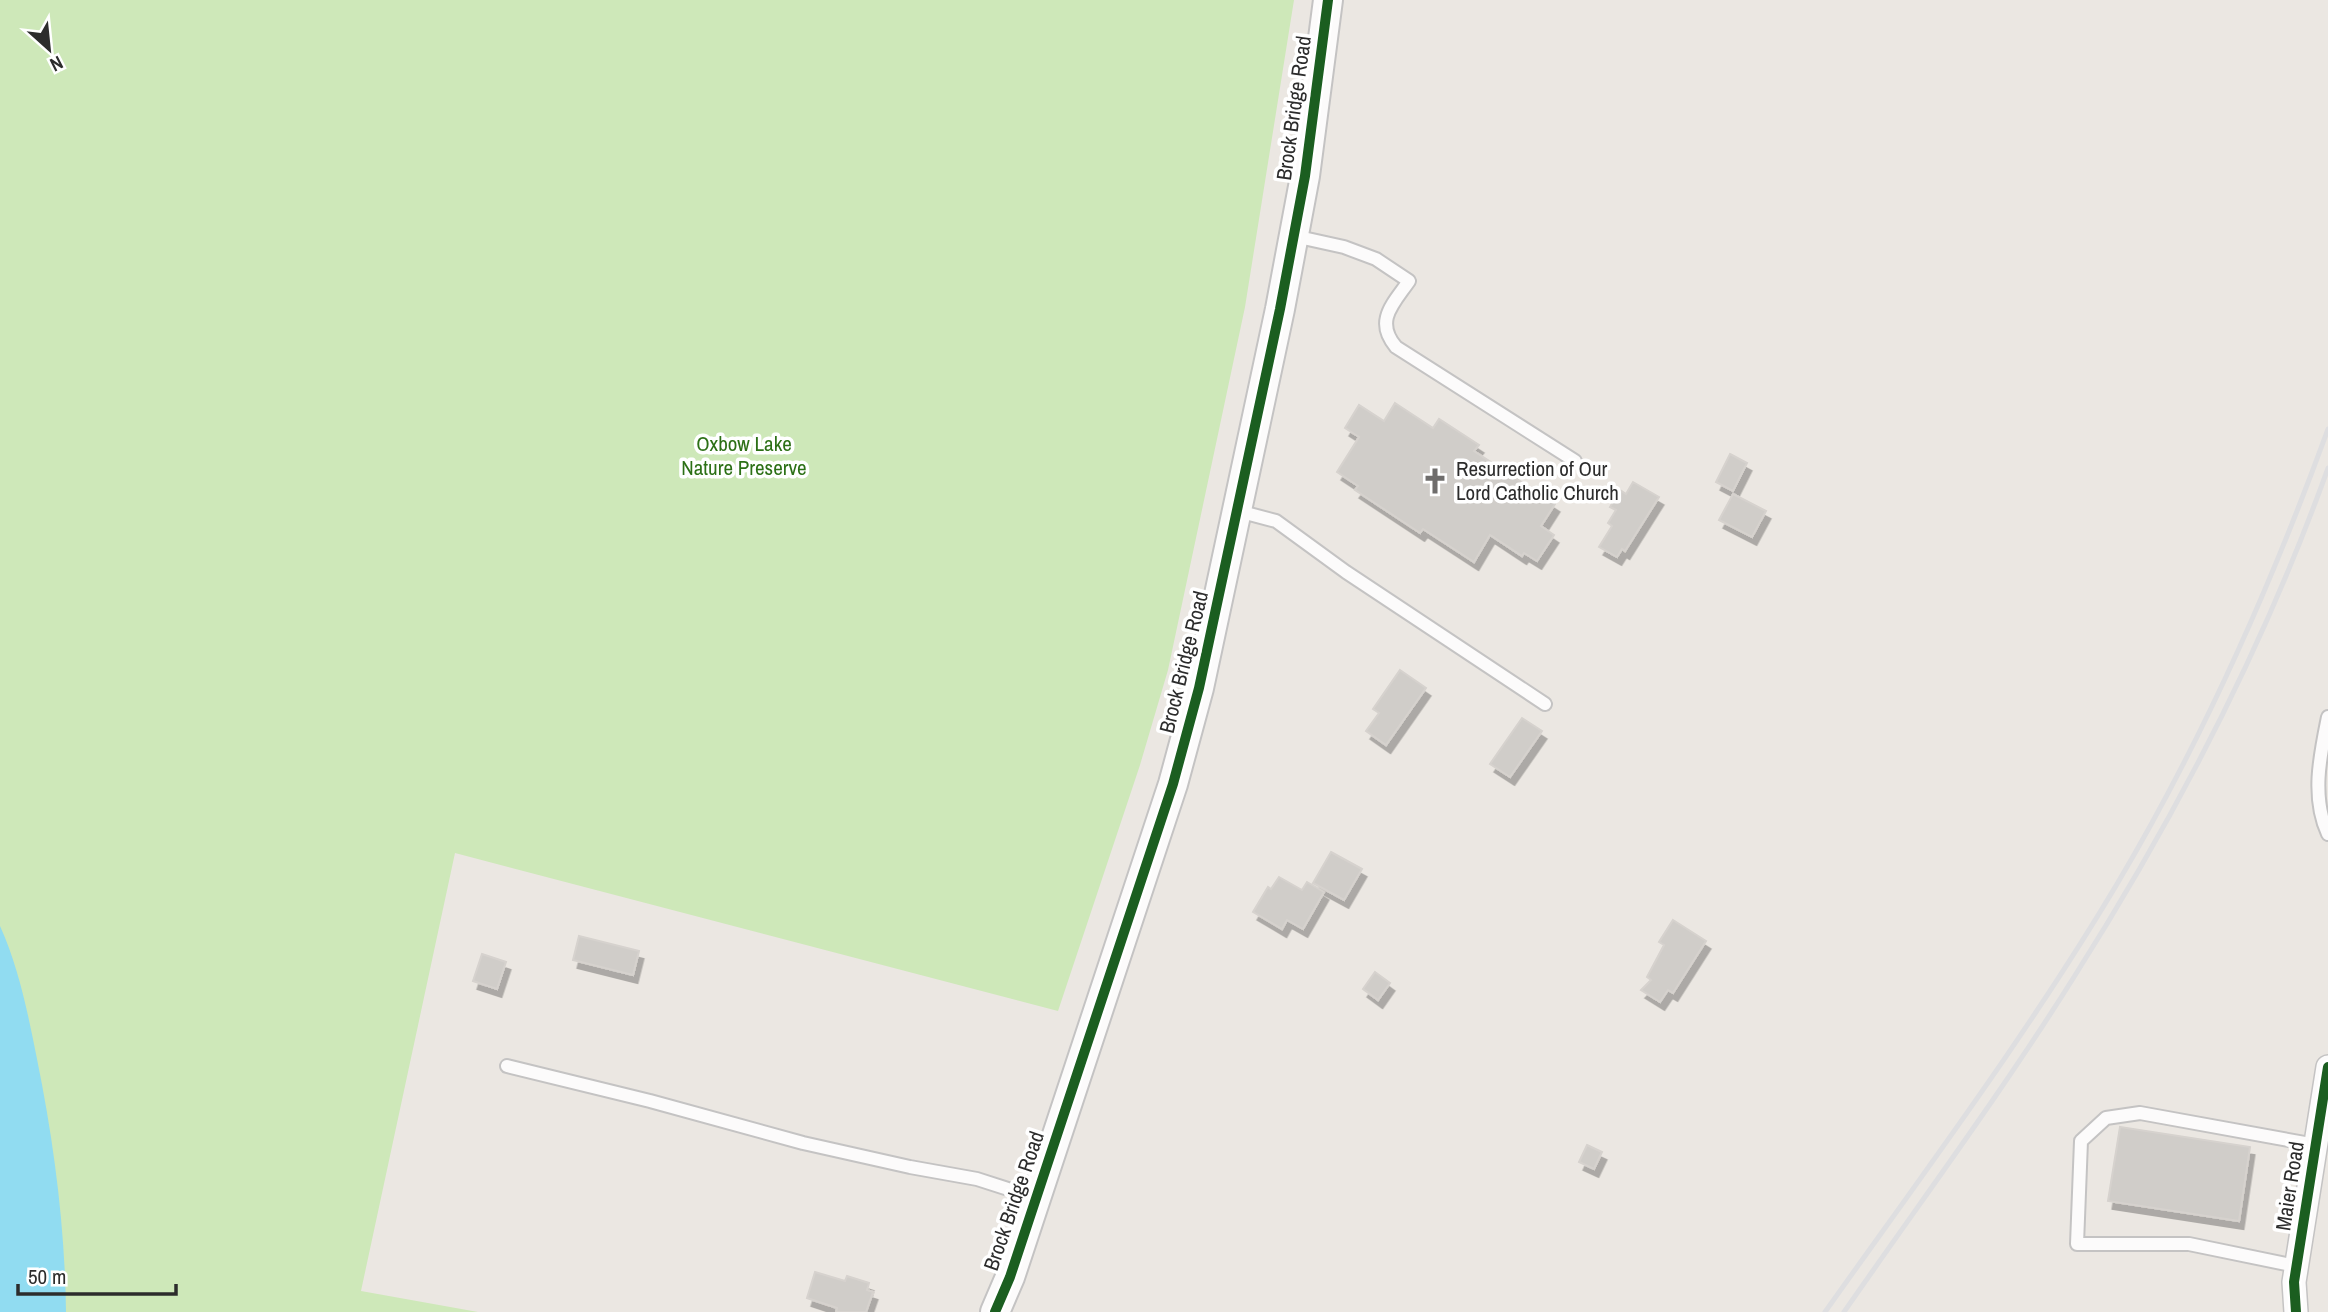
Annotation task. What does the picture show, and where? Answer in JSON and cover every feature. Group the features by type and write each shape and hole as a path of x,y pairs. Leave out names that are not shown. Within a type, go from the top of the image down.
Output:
{"street":[{"name":"Brock Bridge Road","path":"995,1312 1010,1277 1173,784 1199,688 1294,236 1305,176 1328,0"},
{"name":"Maier Road","path":"2296,1312 2294,1282 2328,1067"}],"lane":[{"path":"1294,236 1344,247 1376,258 1409,281 1389,310 1385,325 1388,337 1396,347 1575,461"},
{"path":"1238,511 1276,522 1346,572 1545,704"},
{"path":"2328,718 2317,794 2320,817 2328,834"},
{"path":"507,1066 650,1101 803,1143 978,1179 1036,1198"},
{"path":"2297,1266 2189,1244 2077,1244 2081,1141 2106,1118 2140,1113 2316,1145"}],"green space":[{"name":"Oxbow Lake Nature Preserve","path":"0,0 1294,0 1245,307 1168,670 1140,765 1058,1011 455,853 361,1291 478,1312 0,1312"}],"water":[{"path":"0,926 22,991 49,1122 61,1216 66,1312 0,1312"}],"building":[{"name":"Resurrection of Our Lord Catholic Church","path":"1395,403 1433,428 1439,419 1479,445 1474,451 1555,504 1541,526 1554,535 1537,561 1524,553 1522,556 1490,535 1474,562 1423,529 1420,533 1355,490 1358,486 1337,472 1359,437 1345,428 1359,405 1384,421"},
{"path":"1730,454 1747,463 1733,491 1716,482"},
{"path":"1633,482 1659,497 1625,551 1622,549 1617,557 1599,547 1612,526 1608,523 1616,510 1610,507 1620,490 1626,494"},
{"path":"1733,494 1766,511 1752,537 1719,520"},
{"path":"1400,670 1426,688 1386,745 1366,731 1379,713 1373,709"},
{"path":"1522,718 1542,731 1510,777 1490,764"},
{"path":"1331,852 1362,869 1344,900 1313,883"},
{"path":"1279,877 1302,890 1307,882 1324,892 1303,929 1287,920 1282,929 1253,912 1268,887 1271,889"},
{"path":"1673,920 1706,941 1673,993 1668,990 1660,1002 1641,990 1651,980 1647,977 1664,945 1659,942"},
{"path":"579,936 639,951 633,975 573,960"},
{"path":"482,954 506,962 497,989 473,981"},
{"path":"1375,972 1390,983 1378,1000 1363,989"},
{"path":"2120,1127 2250,1147 2239,1221 2108,1201"},
{"path":"1587,1145 1602,1152 1594,1169 1579,1162"},
{"path":"815,1272 845,1281 847,1276 869,1283 867,1290 873,1292 866,1312 836,1312 837,1308 807,1298"}],"railway":[{"path":"1825,1312 2012,1047 2117,884 2207,718 2259,604 2328,429"},
{"path":"1844,1312 2019,1062 2148,855 2246,665 2276,600 2328,468"}],"cycle path":[{"path":"995,1312 1010,1277 1173,784 1199,688 1280,309 1305,176 1328,0"},
{"path":"2296,1312 2294,1282 2328,1067"}],"place":[{"name":"Resurrection of Our Lord Catholic Church","path":"1435,481"}]}
